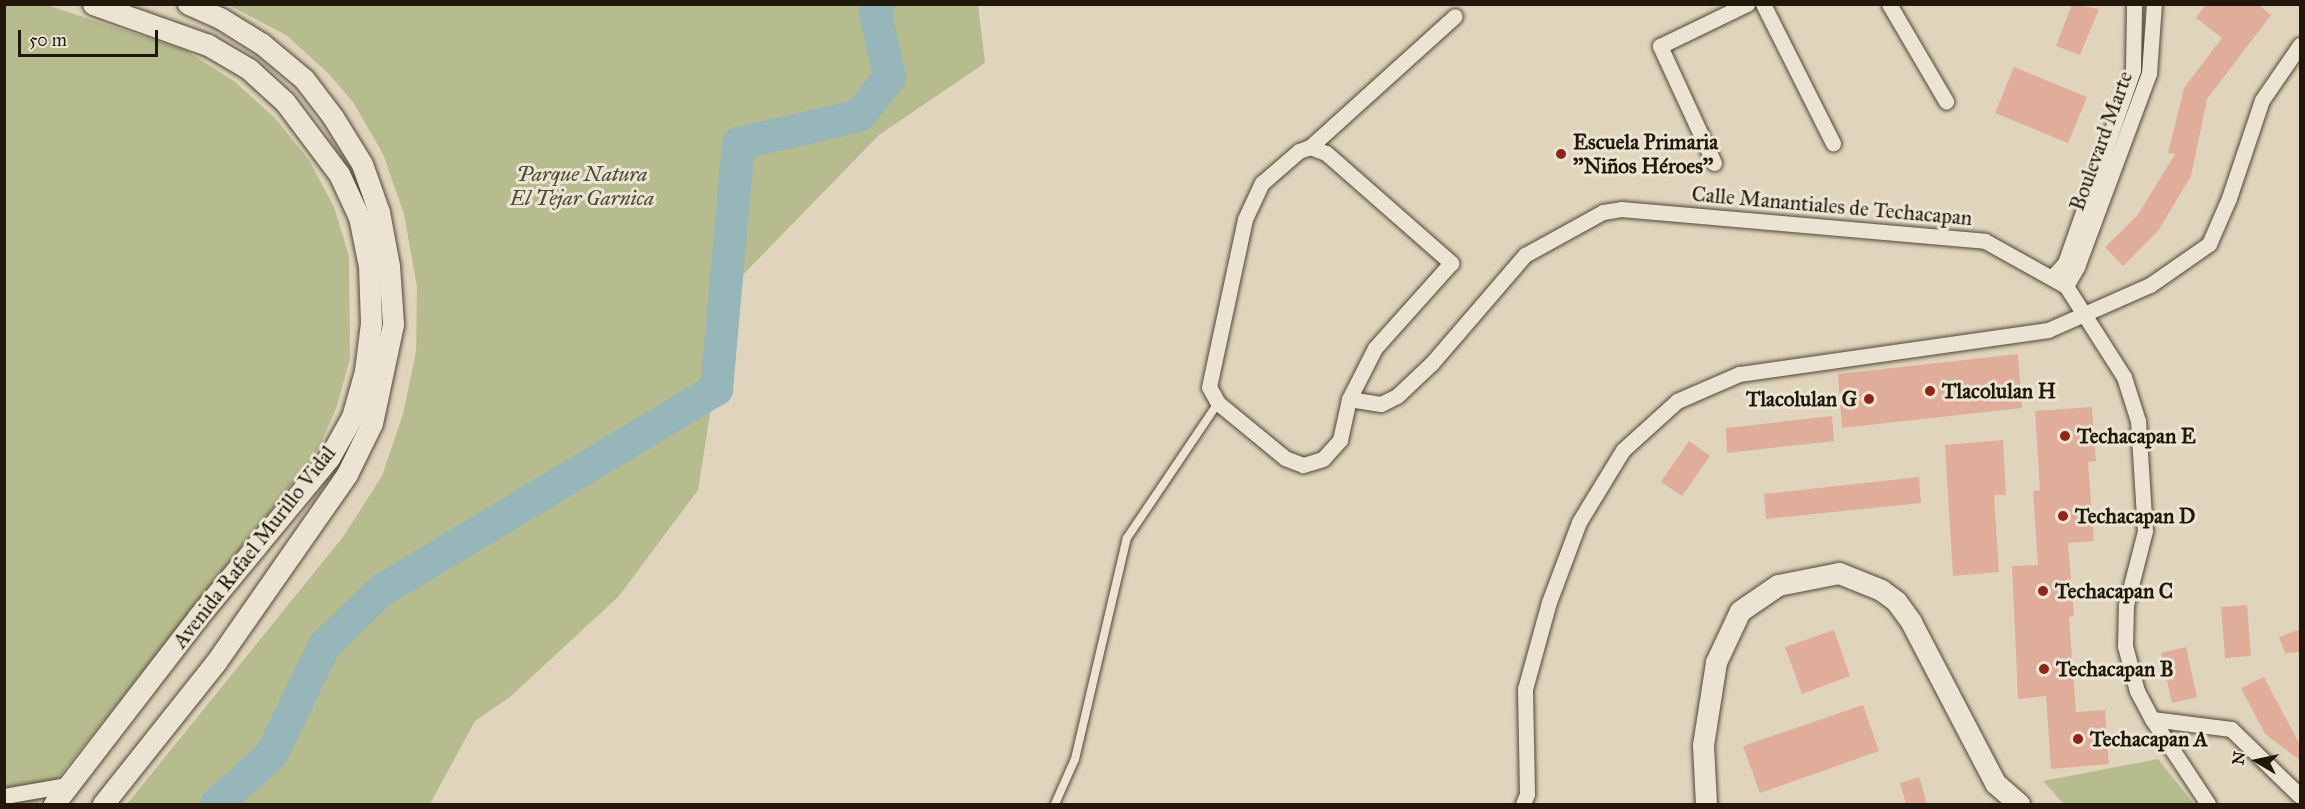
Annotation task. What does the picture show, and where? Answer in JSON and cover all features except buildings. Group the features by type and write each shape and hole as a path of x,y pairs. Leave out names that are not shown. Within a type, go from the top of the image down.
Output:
{"main road":[{"name":"Avenida Rafael Murillo Vidal","path":"54,804 328,458 352,417 365,371 371,323 369,266 359,217 339,174 285,102 249,69 208,45 93,4"},
{"name":"Avenida Rafael Murillo Vidal","path":"103,804 216,662 347,474 372,423 393,324 389,266 379,212 362,164 333,117 304,80 262,44 220,18 188,4"},
{"path":"1706,804 1703,745 1716,662 1740,610 1778,585 1839,573 1881,590 1896,601 1911,622 1995,783 2019,804"}],"street":[{"path":"1714,163 1660,46 1748,4"},
{"path":"1763,4 1833,142"},
{"path":"1889,4 1946,101"},
{"path":"2135,9 2158,6"},
{"name":"Boulevard Marte","path":"2066,286 2077,267 2149,73 2158,6"},
{"name":"Boulevard Marte","path":"2053,276 2065,263 2133,70 2135,9"},
{"path":"1310,147 1326,153 1451,263 1376,348 1349,399 1340,440 1323,459 1303,465 1285,458 1218,403 1209,387 1210,373 1253,197 1262,183 1299,151 1310,147 1455,16"},
{"path":"1522,804 1527,794 1524,689 1549,602 1579,522 1623,450 1677,401 1739,374 2048,330 2150,285 2209,244 2229,198 2262,100 2301,45"},
{"name":"Calle Manantiales de Techacapan","path":"1349,399 1381,404 1397,396 1432,363 1525,255 1604,212 1621,209 1984,241 2053,276 2066,286 2124,377 2138,421 2145,531 2126,605 2125,646 2137,691 2152,719 2208,804"},
{"path":"2152,719 2231,729 2301,796"},
{"path":"4,796 67,785"}],"lane":[{"path":"1055,804 1075,759 1127,538 1218,403"}],"green space":[{"path":"43,4 185,50 234,81 275,118 309,160 334,207 349,256 350,358 337,406 318,450 37,804 5,804 4,5"},
{"name":"Parque Natura El Tejar Garnica","path":"229,5 978,5 985,63 879,135 730,288 698,490 619,596 510,697 475,721 430,804 127,804 343,537 382,476 403,414 416,352 417,287 404,214 383,154 353,102 329,74 286,35"},
{"path":"2158,759 2194,804 2064,804 2043,781"}],"waterway":[{"path":"216,804 271,754 324,645 381,590 716,389 738,143 859,115 889,77 875,13 878,4"}],"place":[{"name":"Escuela Primaria ''Niños Héroes''","path":"1561,154"},
{"name":"Tlacolulan H","path":"1930,391"},
{"name":"Tlacolulan G","path":"1869,399"},
{"name":"Techacapan E","path":"2065,436"},
{"name":"Techacapan D","path":"2063,516"},
{"name":"Techacapan C","path":"2043,591"},
{"name":"Techacapan B","path":"2044,669"},
{"name":"Techacapan A","path":"2078,739"}]}
